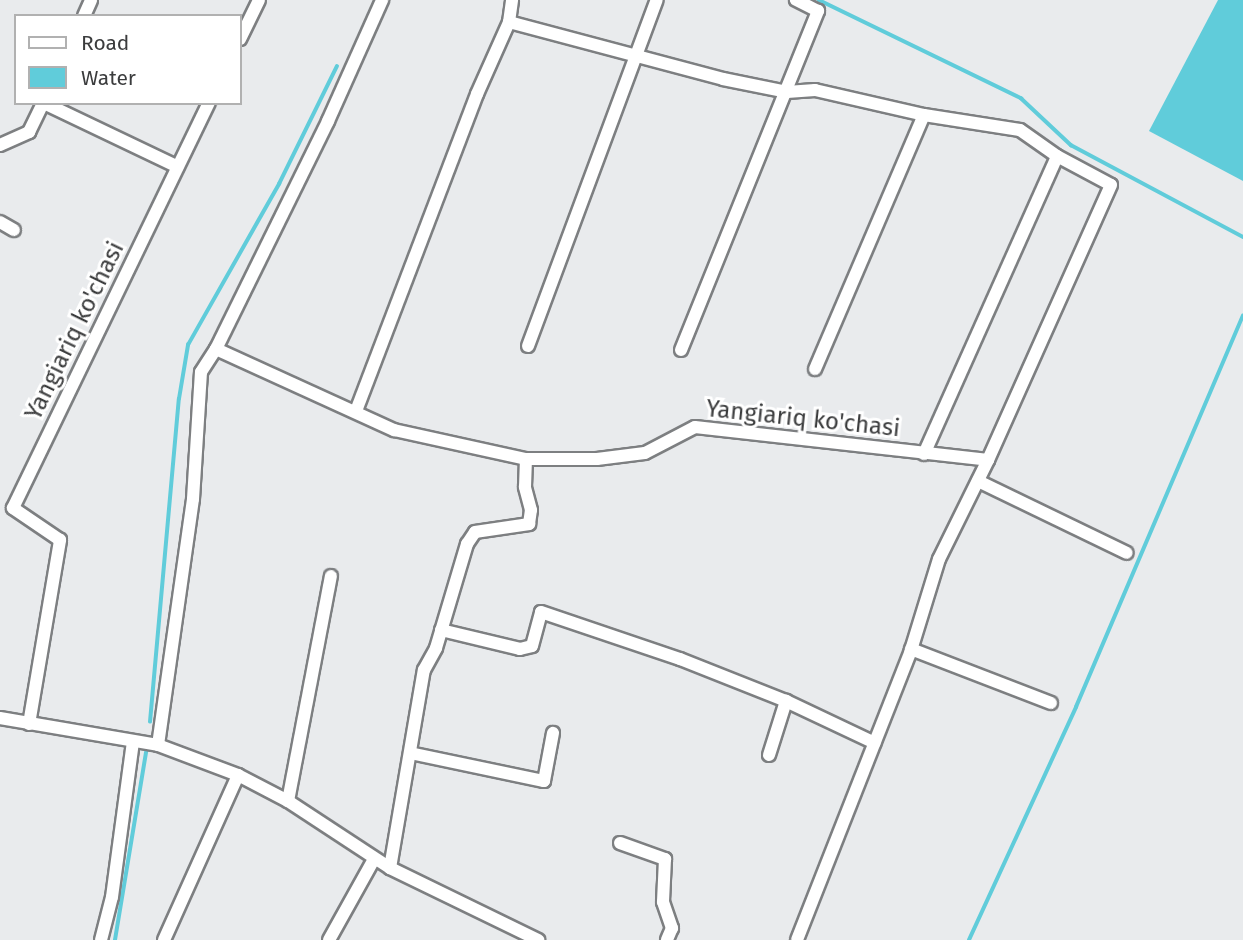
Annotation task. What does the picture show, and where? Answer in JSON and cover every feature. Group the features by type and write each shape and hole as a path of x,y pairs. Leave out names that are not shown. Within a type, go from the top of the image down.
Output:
{"street":[{"path":"242,35 259,0"},
{"path":"158,745 193,499 201,372 216,349 328,121 382,0"},
{"path":"356,411 477,94 509,22 512,0"},
{"path":"528,346 657,0"},
{"path":"681,350 818,11 796,0"},
{"path":"509,22 723,79 787,92 815,90 924,115 1020,130 1057,156 1111,185 988,460 939,559 911,649 797,940"},
{"path":"0,145 29,132 42,105"},
{"path":"47,105 178,167"},
{"name":"Yangiariq ko'chasi","path":"29,724 60,540 13,508 208,105"},
{"name":"Yangiariq ko'chasi","path":"815,369 924,115"},
{"name":"Yangiariq ko'chasi","path":"216,349 394,430 526,459 597,459 645,453 695,427 924,454 1057,156"},
{"path":"0,222 14,230"},
{"path":"924,454 988,460"},
{"path":"390,868 424,670 430,662 441,630 467,544 475,532 528,524 531,510 526,487 526,459"},
{"path":"978,481 1126,553"},
{"path":"288,801 331,576"},
{"path":"441,630 520,649 532,646 541,612 680,659 786,701 875,743"},
{"path":"911,649 1051,704"},
{"path":"769,755 786,701"},
{"path":"0,718 158,745 238,775 288,801 390,868 538,940"},
{"path":"410,753 544,781 553,733"},
{"path":"101,940 116,872 133,741"},
{"path":"164,940 238,775"},
{"path":"620,842 665,859 663,902 672,928 667,940"},
{"path":"329,940 374,859"}],"water":[{"path":"1218,0 1243,0 1243,181 1149,131"}],"waterway":[{"path":"819,0 1021,98 1071,145 1243,237"},
{"path":"150,722 179,399 188,345 279,184 337,66"},
{"path":"969,940 1076,707 1243,316"},
{"path":"115,940 146,753"}]}
